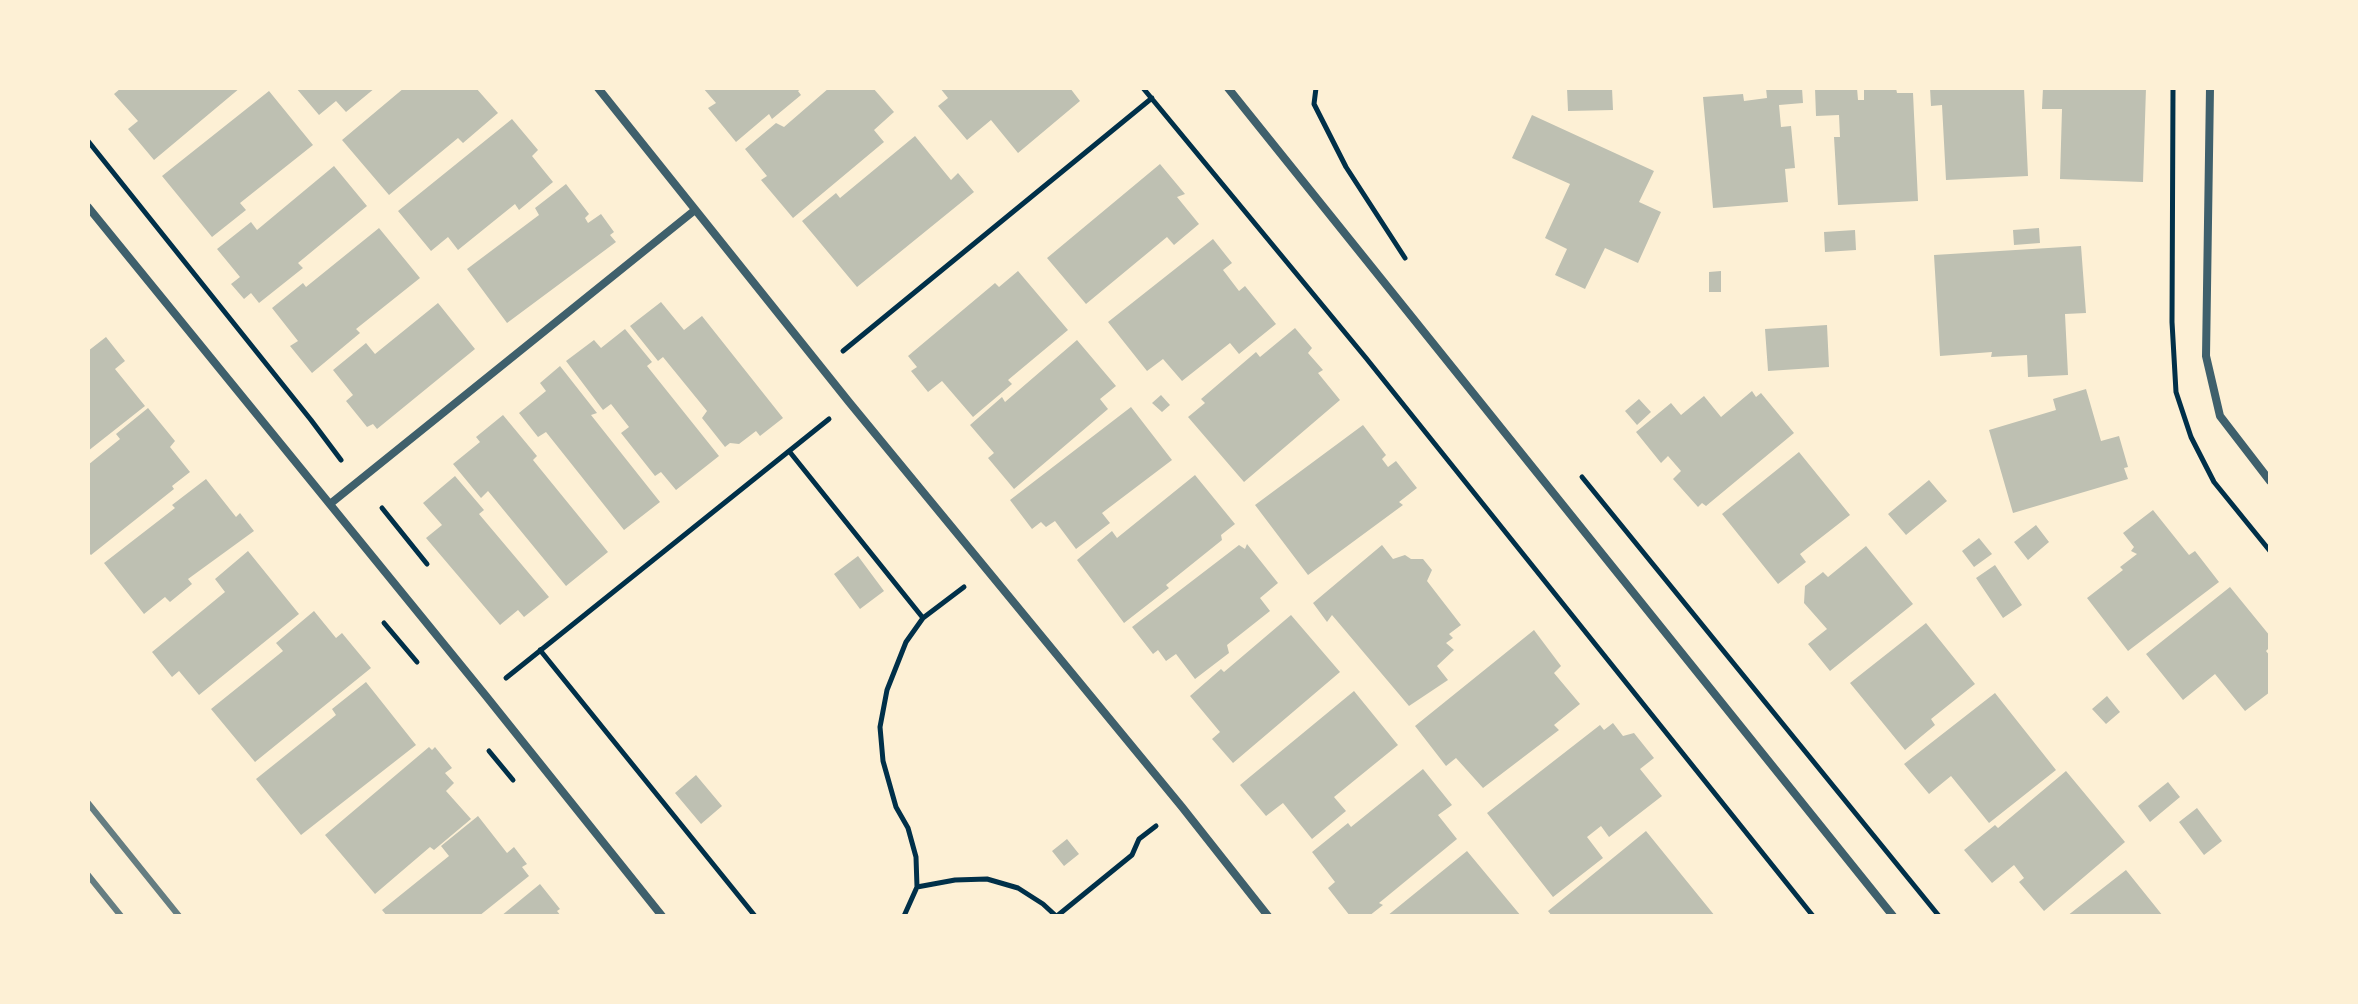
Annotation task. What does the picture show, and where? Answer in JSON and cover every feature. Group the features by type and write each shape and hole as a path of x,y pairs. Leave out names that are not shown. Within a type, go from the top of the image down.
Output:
{"street":[{"path":"598,88 1268,916"},
{"path":"1228,88 1893,916"},
{"path":"2210,88 2206,356 2220,416 2270,481"},
{"path":"88,207 662,916"},
{"path":"330,504 695,210"}],"path":[{"path":"1143,88 1375,369 1813,916"},
{"path":"1316,88 1314,104 1346,167 1409,263"},
{"path":"823,367 1152,98"},
{"path":"88,141 341,461"},
{"path":"505,678 829,419"},
{"path":"789,451 923,618"},
{"path":"1574,468 1939,916"},
{"path":"382,508 427,564"},
{"path":"904,916 917,887 916,857 908,828 896,807 883,761 880,727 887,690 906,642 923,618 964,587"},
{"path":"540,650 755,916"},
{"path":"917,887 955,880 987,879 1018,888 1056,916 1132,855 1139,839 1156,826"}],"building":[{"path":"121,88 240,88 154,160 128,129 138,121 114,94"},
{"path":"296,88 375,88 346,112 336,101 319,115"},
{"path":"404,88 476,88 498,113 463,143 458,138 389,195 342,140"},
{"path":"703,88 802,88 798,91 801,95 772,119 769,114 736,142 708,108 716,103"},
{"path":"829,88 873,88 894,112 874,130 884,142 793,218 761,180 767,176 745,149 776,123 784,127"},
{"path":"940,88 1070,88 1080,101 1018,153 991,120 967,140 938,106 948,98"},
{"path":"1567,88 1612,88 1613,110 1568,111"},
{"path":"1766,88 1802,88 1803,103 1779,105 1781,127 1791,126 1795,168 1785,169 1788,202 1713,208 1703,97 1743,94 1744,101 1767,98"},
{"path":"1815,88 1857,88 1858,100 1864,100 1864,89 1896,88 1897,93 1913,93 1918,201 1838,205 1834,137 1840,137 1839,115 1816,116"},
{"path":"1930,88 2024,88 2028,176 1946,180 1942,105 1931,106"},
{"path":"2043,88 2146,88 2143,182 2060,179 2062,109 2042,109"},
{"path":"269,91 313,145 240,203 246,210 212,237 162,176"},
{"path":"1532,115 1654,171 1639,202 1661,212 1638,263 1605,248 1585,289 1555,275 1567,249 1545,238 1570,184 1512,158"},
{"path":"512,119 538,150 532,156 553,182 519,210 515,204 458,250 448,237 431,251 398,211"},
{"path":"915,136 951,180 958,173 974,192 857,287 802,221 836,193 840,198"},
{"path":"1160,164 1185,194 1177,197 1199,224 1174,245 1167,237 1086,304 1047,258"},
{"path":"334,166 367,206 298,263 303,268 259,303 251,293 244,299 231,284 240,277 217,249 251,222 257,230"},
{"path":"566,184 589,214 585,218 588,223 601,214 614,232 610,235 616,242 507,323 467,269 539,215 535,208"},
{"path":"379,228 420,278 356,329 360,333 312,373 290,346 298,341 272,308 303,283 306,287"},
{"path":"2039,228 2040,243 2014,245 2013,230"},
{"path":"1855,230 1856,250 1825,252 1824,232"},
{"path":"1213,239 1232,263 1223,270 1239,291 1245,286 1276,324 1239,354 1230,343 1182,381 1163,359 1147,371 1108,322"},
{"path":"2081,246 2086,313 2065,314 2068,375 2028,377 2027,355 1991,357 1992,352 1940,356 1934,255"},
{"path":"1018,271 1068,330 1008,380 1012,384 973,417 942,381 928,392 911,371 917,367 908,356 995,283 999,287"},
{"path":"1721,271 1721,292 1709,292 1709,272"},
{"path":"661,302 684,330 702,316 783,418 760,436 756,431 739,444 730,443 725,447 702,418 707,411 663,357 658,361 630,326"},
{"path":"438,303 475,349 377,429 373,424 367,427 346,401 353,395 333,370 366,343 375,354"},
{"path":"1827,325 1829,367 1768,371 1765,329"},
{"path":"1295,328 1312,348 1308,353 1323,370 1318,373 1340,400 1244,482 1188,417 1205,403 1201,399 1256,352 1260,357"},
{"path":"625,329 652,362 647,366 719,456 676,490 661,472 655,476 621,433 629,427 611,404 603,410 566,361 594,340 601,348"},
{"path":"106,337 125,361 115,369 145,406 88,451 88,351"},
{"path":"1077,340 1116,386 1100,399 1108,409 1014,489 988,458 994,453 970,425 1002,397 1005,402"},
{"path":"560,366 597,413 591,415 660,502 624,530 546,432 538,437 519,413 546,391 540,383"},
{"path":"2086,389 2101,441 2119,436 2128,467 2124,468 2128,479 2013,513 1989,430 2056,410 2053,399"},
{"path":"1752,391 1756,397 1761,393 1794,433 1706,506 1702,503 1698,507 1673,479 1681,471 1668,456 1661,463 1636,432 1671,403 1681,415 1704,396 1721,417"},
{"path":"1161,395 1170,405 1162,412 1152,403"},
{"path":"1639,399 1651,412 1637,425 1625,411"},
{"path":"1131,407 1172,460 1102,513 1110,523 1076,549 1055,521 1046,527 1041,522 1032,529 1010,500"},
{"path":"148,408 175,441 170,447 190,472 172,486 174,489 91,555 88,552 88,465 120,439 116,434"},
{"path":"503,415 537,456 533,460 608,552 566,586 488,491 481,498 453,464 480,442 476,437"},
{"path":"1363,425 1386,455 1382,459 1388,467 1396,461 1417,488 1399,502 1403,505 1308,575 1255,505"},
{"path":"1799,452 1850,515 1800,554 1806,562 1778,584 1722,514"},
{"path":"1195,475 1235,524 1221,535 1222,540 1166,585 1169,588 1124,623 1077,560 1112,531 1117,538"},
{"path":"455,476 484,510 479,514 549,597 524,617 518,610 500,625 426,538 442,525 423,503"},
{"path":"206,479 236,517 240,513 254,531 188,579 192,584 170,602 165,597 144,614 104,563 175,508 172,505"},
{"path":"1929,480 1947,501 1906,535 1888,514"},
{"path":"2153,510 2189,555 2195,551 2219,582 2128,651 2087,598 2123,570 2120,567 2137,554 2131,551 2134,547 2123,533"},
{"path":"2036,525 2049,542 2028,560 2014,542"},
{"path":"1979,538 1992,554 1974,567 1962,551"},
{"path":"1247,544 1278,583 1260,598 1270,611 1227,645 1229,653 1195,679 1176,654 1166,661 1158,650 1153,654 1132,627 1239,545 1245,549"},
{"path":"1382,545 1393,559 1405,555 1411,559 1423,559 1432,570 1427,581 1461,625 1449,634 1453,638 1446,643 1454,650 1437,666 1448,680 1409,706 1332,615 1327,622 1313,603"},
{"path":"1866,546 1913,604 1830,671 1808,644 1827,629 1804,603 1805,586 1823,572 1828,577"},
{"path":"248,551 299,614 199,695 179,671 172,677 152,652 225,592 215,579"},
{"path":"858,556 884,591 860,609 834,574"},
{"path":"1995,565 2022,605 2003,618 1976,578"},
{"path":"2230,587 2270,636 2270,647 2266,651 2270,656 2270,692 2245,711 2215,674 2183,700 2146,654"},
{"path":"314,611 336,638 342,633 371,668 255,762 211,709 283,651 276,643"},
{"path":"1291,615 1340,672 1233,763 1212,739 1220,732 1190,696 1221,669 1224,672"},
{"path":"1926,623 1975,684 1931,719 1935,725 1905,750 1850,683"},
{"path":"1534,630 1561,666 1554,673 1580,704 1554,725 1559,730 1483,788 1456,758 1446,766 1415,726"},
{"path":"366,682 416,745 301,835 256,779 336,715 332,709"},
{"path":"1354,691 1398,745 1334,797 1346,811 1312,839 1283,803 1266,816 1240,785"},
{"path":"1995,693 2056,770 1989,823 1951,776 1929,794 1904,764"},
{"path":"2107,696 2120,712 2106,724 2092,709"},
{"path":"1613,723 1623,736 1634,733 1654,758 1640,769 1662,796 1609,837 1601,826 1587,837 1603,858 1553,897 1487,813 1600,725 1604,730"},
{"path":"429,747 432,750 435,747 452,768 445,773 454,783 446,791 471,819 434,850 430,847 375,894 325,835"},
{"path":"1423,769 1452,805 1438,815 1457,839 1379,903 1383,905 1369,916 1350,916 1328,888 1335,882 1312,852 1348,823 1351,827"},
{"path":"2066,771 2125,842 2044,911 2019,882 2024,878 2014,865 1992,883 1964,850 1995,825 1998,828"},
{"path":"696,775 722,806 701,824 675,793"},
{"path":"2168,782 2180,797 2150,822 2138,806"},
{"path":"2197,808 2222,841 2204,855 2179,822"},
{"path":"478,816 507,853 514,847 527,864 522,867 529,876 479,916 387,916 382,910 449,856 441,846"},
{"path":"1646,831 1715,916 1552,916 1548,911"},
{"path":"1067,839 1079,854 1064,866 1052,851"},
{"path":"1467,851 1521,916 1387,916"},
{"path":"2126,870 2163,916 2067,916"},
{"path":"540,884 560,909 557,911 561,916 501,916"}],"railway":[{"path":"88,803 179,916"},
{"path":"88,875 121,916"}]}
